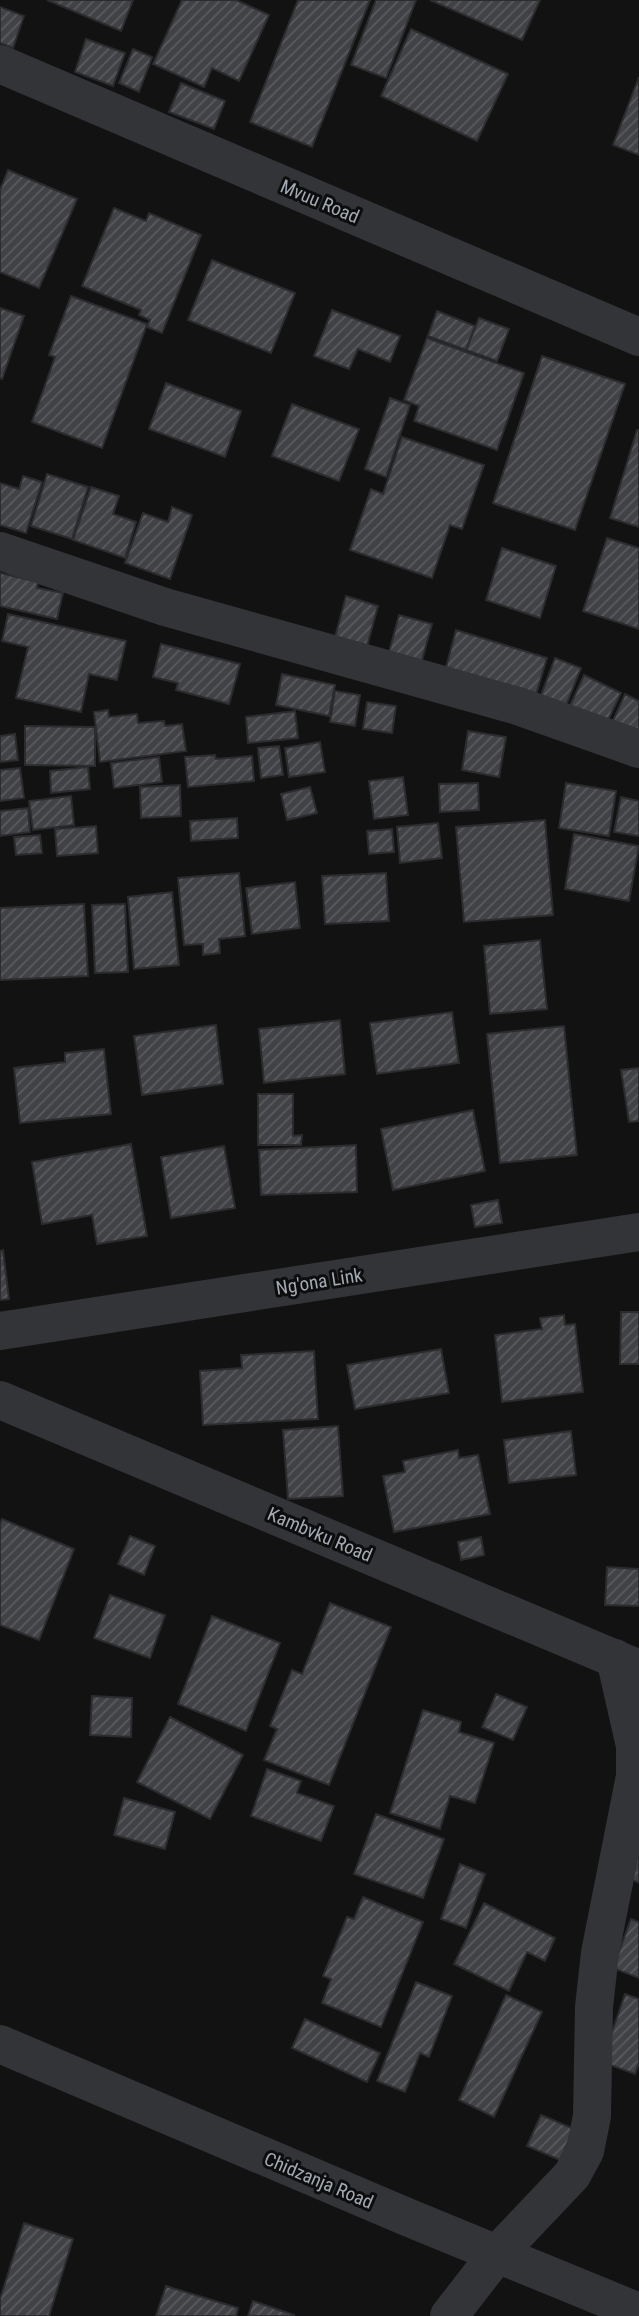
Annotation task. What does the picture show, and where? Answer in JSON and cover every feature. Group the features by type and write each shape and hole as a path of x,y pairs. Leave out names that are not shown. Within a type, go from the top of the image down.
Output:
{"street":[{"name":"Mvuu Road","path":"0,64 639,337"},
{"path":"0,551 165,607 518,706 639,748"},
{"name":"Ng'ona Link","path":"0,1331 639,1232"},
{"name":"Kambvku Road","path":"0,1400 627,1663"},
{"path":"449,2316 497,2254 572,2175 585,2151 592,2116 594,2007 600,1953 635,1776 635,1746 627,1663"},
{"name":"Chidzanja Road","path":"0,2044 639,2312"}],"building":[{"path":"47,0 133,0 121,31"},
{"path":"182,0 236,0 269,15 239,81 212,68 204,87 153,64"},
{"path":"298,0 370,0 312,147 250,122"},
{"path":"376,0 416,0 386,78 351,65"},
{"path":"430,0 540,0 522,40"},
{"path":"0,7 24,16 13,48 0,43"},
{"path":"411,29 508,74 477,141 381,96"},
{"path":"86,39 125,53 113,86 75,72"},
{"path":"133,49 152,57 139,92 119,83"},
{"path":"639,77 639,155 613,145"},
{"path":"181,83 225,101 214,129 169,112"},
{"path":"8,170 77,199 39,288 0,272 0,190"},
{"path":"114,208 146,221 149,213 201,235 162,333 147,327 150,320 139,315 141,310 82,286"},
{"path":"212,260 295,293 271,353 188,320"},
{"path":"71,296 147,324 102,448 32,422 55,357 49,355"},
{"path":"0,308 24,316 2,379 0,378"},
{"path":"332,310 400,336 390,362 358,349 349,369 314,356"},
{"path":"437,311 475,326 466,350 428,336"},
{"path":"479,318 509,329 497,361 466,350"},
{"path":"427,338 524,373 497,450 414,421 419,406 404,400"},
{"path":"542,356 625,384 575,530 493,503"},
{"path":"166,383 241,411 225,457 149,429"},
{"path":"390,398 410,405 386,477 365,469"},
{"path":"292,404 359,429 339,481 272,456"},
{"path":"639,430 639,527 610,518"},
{"path":"402,437 484,465 462,529 450,525 432,578 350,550 371,489 383,494"},
{"path":"47,474 88,487 72,539 31,526"},
{"path":"23,476 42,482 26,533 0,525 0,483 19,489"},
{"path":"91,487 119,496 113,514 136,522 125,558 73,540"},
{"path":"172,507 192,515 170,579 125,563 143,513 168,522"},
{"path":"607,538 639,548 639,629 583,611"},
{"path":"502,548 556,566 540,618 486,600"},
{"path":"0,573 38,582 37,588 63,593 57,619 0,606"},
{"path":"346,596 378,606 366,650 334,641"},
{"path":"8,614 126,641 117,680 89,674 81,712 16,698 28,647 2,641"},
{"path":"399,615 432,624 419,671 386,663"},
{"path":"456,630 547,658 535,698 445,671"},
{"path":"161,644 240,664 229,704 176,690 178,683 153,677"},
{"path":"555,658 581,668 563,713 538,703"},
{"path":"282,674 335,685 329,716 276,705"},
{"path":"584,675 621,693 604,729 567,712"},
{"path":"335,691 360,695 355,726 330,722"},
{"path":"625,694 639,701 639,743 609,729"},
{"path":"367,702 396,706 392,733 363,729"},
{"path":"108,710 109,717 137,714 138,723 164,721 165,726 182,724 186,751 100,762 94,712"},
{"path":"295,711 298,738 248,743 246,717"},
{"path":"25,726 95,727 95,766 25,765"},
{"path":"468,731 506,737 499,777 462,770"},
{"path":"15,734 18,760 0,762 0,736"},
{"path":"320,742 325,772 289,777 285,748"},
{"path":"279,746 283,775 261,778 258,748"},
{"path":"215,755 216,759 252,756 254,781 188,787 185,757"},
{"path":"159,757 162,782 114,788 111,763"},
{"path":"88,767 90,789 51,793 50,771"},
{"path":"20,768 24,798 0,801 0,770"},
{"path":"403,777 408,815 374,819 369,781"},
{"path":"478,783 479,810 440,812 439,784"},
{"path":"566,783 616,791 609,836 559,828"},
{"path":"180,785 181,816 141,818 140,787"},
{"path":"310,787 317,813 287,820 281,794"},
{"path":"71,796 74,825 33,830 29,801"},
{"path":"621,797 639,801 639,836 614,832"},
{"path":"28,808 30,832 0,836 0,811"},
{"path":"237,818 238,838 191,841 190,821"},
{"path":"545,820 553,915 464,922 456,827"},
{"path":"438,823 442,858 400,863 397,827"},
{"path":"96,826 98,853 57,856 55,829"},
{"path":"392,829 394,852 369,854 367,831"},
{"path":"574,834 639,846 629,901 565,889"},
{"path":"40,835 42,853 16,855 14,837"},
{"path":"239,873 245,936 219,939 220,953 203,955 203,944 184,945 178,878"},
{"path":"386,873 389,921 325,924 322,876"},
{"path":"295,882 300,928 252,934 246,888"},
{"path":"172,892 179,965 134,969 128,897"},
{"path":"84,904 88,976 0,980 0,908"},
{"path":"125,904 128,972 95,973 92,905"},
{"path":"540,940 547,1009 490,1014 484,946"},
{"path":"452,1012 459,1063 377,1074 370,1023"},
{"path":"340,1020 345,1074 264,1083 259,1029"},
{"path":"216,1025 223,1084 142,1095 134,1036"},
{"path":"564,1026 577,1155 500,1163 487,1034"},
{"path":"104,1049 111,1114 20,1123 14,1068 65,1062 65,1053"},
{"path":"639,1068 639,1121 629,1122 621,1070"},
{"path":"258,1094 293,1094 293,1136 302,1135 301,1145 258,1145"},
{"path":"473,1110 485,1171 393,1190 381,1129"},
{"path":"131,1144 147,1236 97,1244 92,1215 42,1224 32,1162"},
{"path":"356,1145 357,1192 261,1195 259,1150"},
{"path":"224,1146 235,1208 171,1218 161,1157"},
{"path":"498,1200 502,1223 475,1227 471,1205"},
{"path":"3,1250 9,1299 0,1300 0,1251"},
{"path":"621,1312 639,1312 639,1364 620,1364"},
{"path":"564,1315 565,1325 575,1324 583,1392 502,1402 495,1335 542,1329 540,1318"},
{"path":"441,1349 449,1393 355,1409 347,1365"},
{"path":"314,1351 318,1419 203,1425 200,1371 242,1368 241,1355"},
{"path":"338,1426 343,1496 288,1499 283,1430"},
{"path":"571,1431 576,1475 509,1483 504,1440"},
{"path":"458,1450 459,1458 478,1455 490,1514 394,1532 383,1476 405,1472 403,1461"},
{"path":"2,1519 74,1549 39,1640 0,1625"},
{"path":"130,1536 155,1546 144,1575 118,1564"},
{"path":"481,1537 484,1555 461,1560 458,1542"},
{"path":"607,1567 639,1569 639,1606 605,1605"},
{"path":"110,1595 165,1615 150,1658 94,1638"},
{"path":"330,1603 391,1627 329,1785 264,1760 277,1729 270,1726 292,1670 302,1674"},
{"path":"212,1616 280,1643 246,1731 178,1704"},
{"path":"496,1694 527,1707 513,1740 482,1727"},
{"path":"92,1696 132,1698 131,1737 90,1735"},
{"path":"423,1710 461,1722 459,1732 494,1743 475,1803 450,1796 440,1829 390,1813"},
{"path":"170,1717 243,1755 210,1819 137,1782"},
{"path":"267,1769 301,1781 297,1793 334,1806 321,1841 251,1816"},
{"path":"124,1798 175,1812 165,1849 114,1835"},
{"path":"376,1814 444,1839 423,1898 354,1874"},
{"path":"639,1847 639,1883 627,1877"},
{"path":"460,1864 485,1874 466,1928 441,1919"},
{"path":"363,1897 423,1922 381,2027 322,2003 331,1979 323,1976 347,1917 354,1919"},
{"path":"484,1903 555,1938 545,1961 527,1952 509,1991 454,1964"},
{"path":"631,1919 639,1922 639,1978 613,1968"},
{"path":"416,1982 452,1996 429,2057 420,2053 405,2092 377,2081"},
{"path":"625,1994 639,1999 639,2063 635,2074 602,2062"},
{"path":"506,1995 542,2012 494,2117 459,2100"},
{"path":"305,2019 380,2053 367,2082 292,2048"},
{"path":"541,2115 574,2129 560,2160 527,2146"},
{"path":"24,2223 73,2239 49,2316 0,2316 0,2299"},
{"path":"166,2286 238,2308 236,2316 156,2316"},
{"path":"253,2301 294,2315 294,2316 248,2316"}]}
